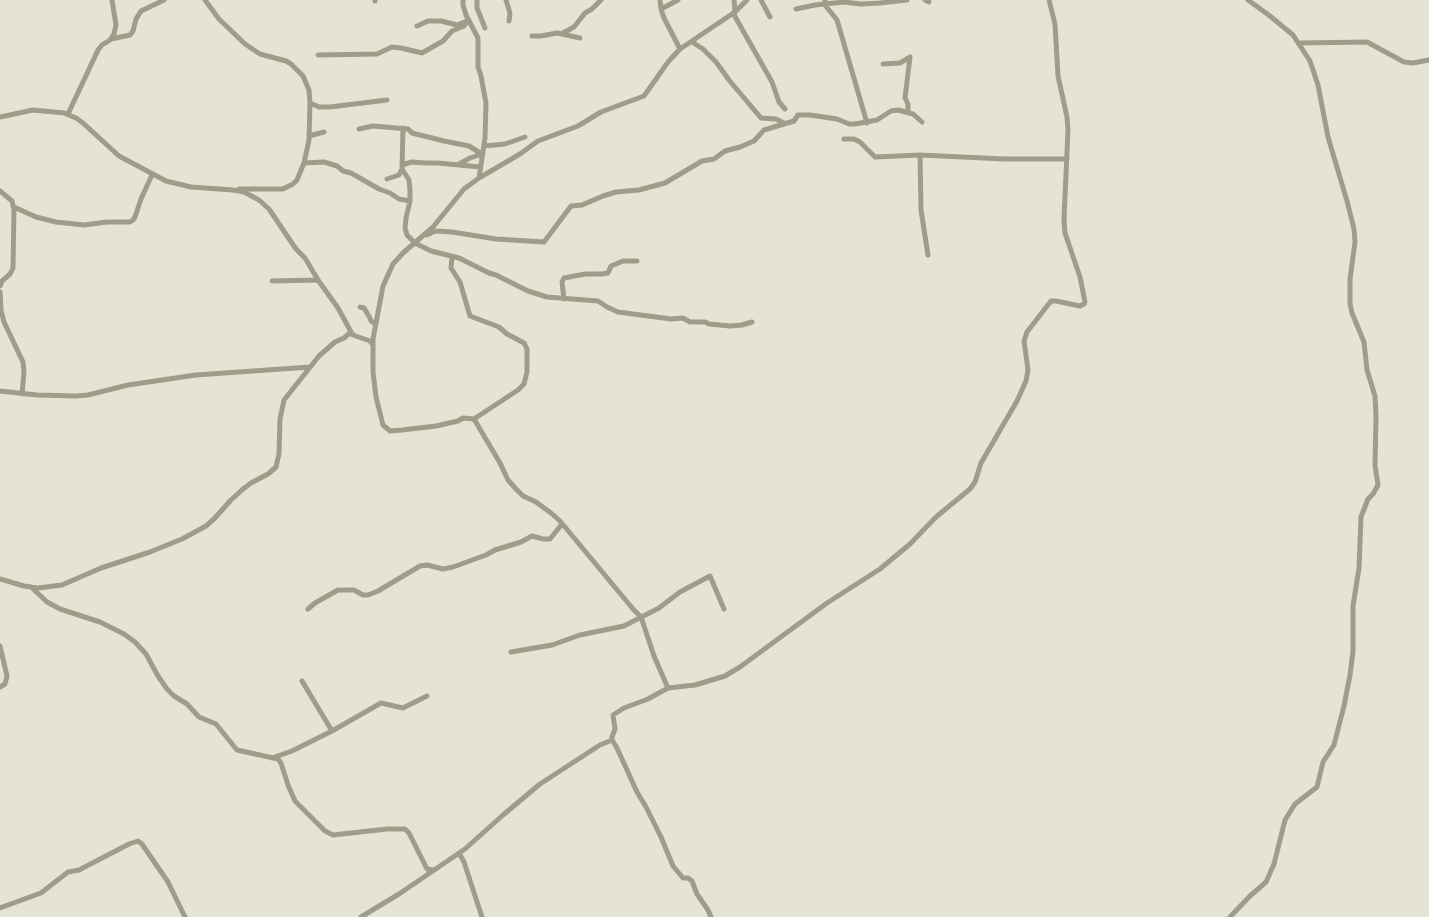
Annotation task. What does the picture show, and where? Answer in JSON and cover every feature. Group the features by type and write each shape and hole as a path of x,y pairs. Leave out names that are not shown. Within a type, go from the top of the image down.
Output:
{"street":[{"path":"110,40 116,28 112,0"},
{"path":"68,114 102,45 110,40 130,35 141,11 164,0"},
{"path":"0,117 33,110 68,114 83,123 119,156 152,175 181,185 233,190 289,187 297,180 304,163 309,136 308,86 300,73 286,61 266,56 245,44 219,20 205,0"},
{"path":"463,0 468,20 478,38 478,67 482,76 486,103 484,146 479,178"},
{"path":"477,0 477,8 485,28"},
{"path":"506,0 510,13 509,21"},
{"path":"532,36 563,33 574,27 585,13 601,0"},
{"path":"660,0 667,26 680,49"},
{"path":"661,9 678,0"},
{"path":"734,0 734,12 785,109"},
{"path":"423,237 464,189 479,178 538,141 578,126 601,112 644,96 680,49 734,12 747,0"},
{"path":"761,0 770,17"},
{"path":"796,9 825,2 861,4 907,0"},
{"path":"711,917 692,881 683,878 673,866 661,837 637,792 612,740 615,729 613,715 668,688 695,685 725,676 827,603 880,569 909,544 975,482 981,463 1026,381 1028,370 1024,340 1027,332 1050,302 1080,306 1084,304 1080,277 1065,233 1067,117 1058,76 1055,24 1049,0"},
{"path":"1230,917 1266,882 1272,869 1285,820 1295,804 1317,787 1323,762 1334,745 1344,706 1353,651 1353,606 1359,568 1361,518 1368,499 1377,485 1375,396 1367,370 1365,342 1350,304 1354,229 1328,137 1315,74 1300,43 1284,27 1248,0"},
{"path":"825,2 837,20 867,123"},
{"path":"417,26 428,21 457,25 468,20"},
{"path":"318,55 377,54 392,47 422,53 443,41 452,31 464,26 468,20"},
{"path":"563,33 580,38"},
{"path":"1300,43 1362,41 1406,63 1429,60"},
{"path":"692,42 716,62 761,118 776,119 784,123"},
{"path":"883,64 900,63 910,57 905,98 908,112"},
{"path":"310,103 320,107 330,107 387,100"},
{"path":"452,256 451,268 460,282 470,316 499,327 524,343 527,349 527,372 524,384 474,419 463,418 436,426 390,431 383,425 376,397 372,339 383,286 389,271 398,258 423,237 435,231 496,239 544,242 571,206 582,205 616,192 639,190 665,183 702,161 714,159 724,151 754,141 764,130 794,121 798,115 837,119 849,124 867,123 898,110 908,112 922,122"},
{"path":"359,129 373,126 408,129 412,133 469,146 482,154"},
{"path":"387,179 399,175 402,167 403,128"},
{"path":"309,136 324,132"},
{"path":"484,146 505,144 525,136"},
{"path":"844,139 854,139 860,142 875,157 920,155 1067,159"},
{"path":"458,165 482,154"},
{"path":"920,155 921,210 928,255"},
{"path":"304,163 324,162 338,166 343,171 399,199 410,201"},
{"path":"402,167 412,162 480,167"},
{"path":"402,167 409,180 410,201 405,228 407,235 415,243 431,251 452,256 528,291 547,297 598,301 618,312 671,319 683,318 690,322 729,326 752,322"},
{"path":"14,207 36,218 77,225 130,222 134,220 152,175"},
{"path":"233,190 244,192 259,200 269,209 296,249 305,258 351,332 370,341 374,346"},
{"path":"0,191 11,199 14,207 13,268 12,273 2,281 0,286"},
{"path":"564,299 562,282 564,278 608,273 611,266 624,261 637,261"},
{"path":"272,281 318,280"},
{"path":"0,292 3,318 23,362 22,394"},
{"path":"360,307 364,308 370,321 375,324"},
{"path":"0,579 38,588 68,582 182,539 214,519 243,489 276,467 284,400 332,344 351,332"},
{"path":"0,391 76,396 128,385 196,375 310,367"},
{"path":"474,419 508,480 523,496 536,502 562,524 641,617 668,688"},
{"path":"308,609 338,590 354,590 368,595 420,566 427,565 443,569 453,567 495,550 520,543 532,536 550,539 562,524"},
{"path":"511,652 552,645 624,626 659,608 680,592 710,576 724,609"},
{"path":"31,587 47,602 60,609 92,619 124,634 135,642 146,654 167,689 187,704 199,717 216,724 234,747 270,759 278,759 295,801 328,833 333,835 405,829 427,869 434,870"},
{"path":"0,646 7,676 5,684 0,687"},
{"path":"302,681 332,731"},
{"path":"270,759 332,731 381,703 404,708 427,696"},
{"path":"361,917 459,853 540,784 600,745 612,740"},
{"path":"0,908 41,893 68,872 79,870 139,841 168,882 184,917"},
{"path":"459,853 482,917"}]}
